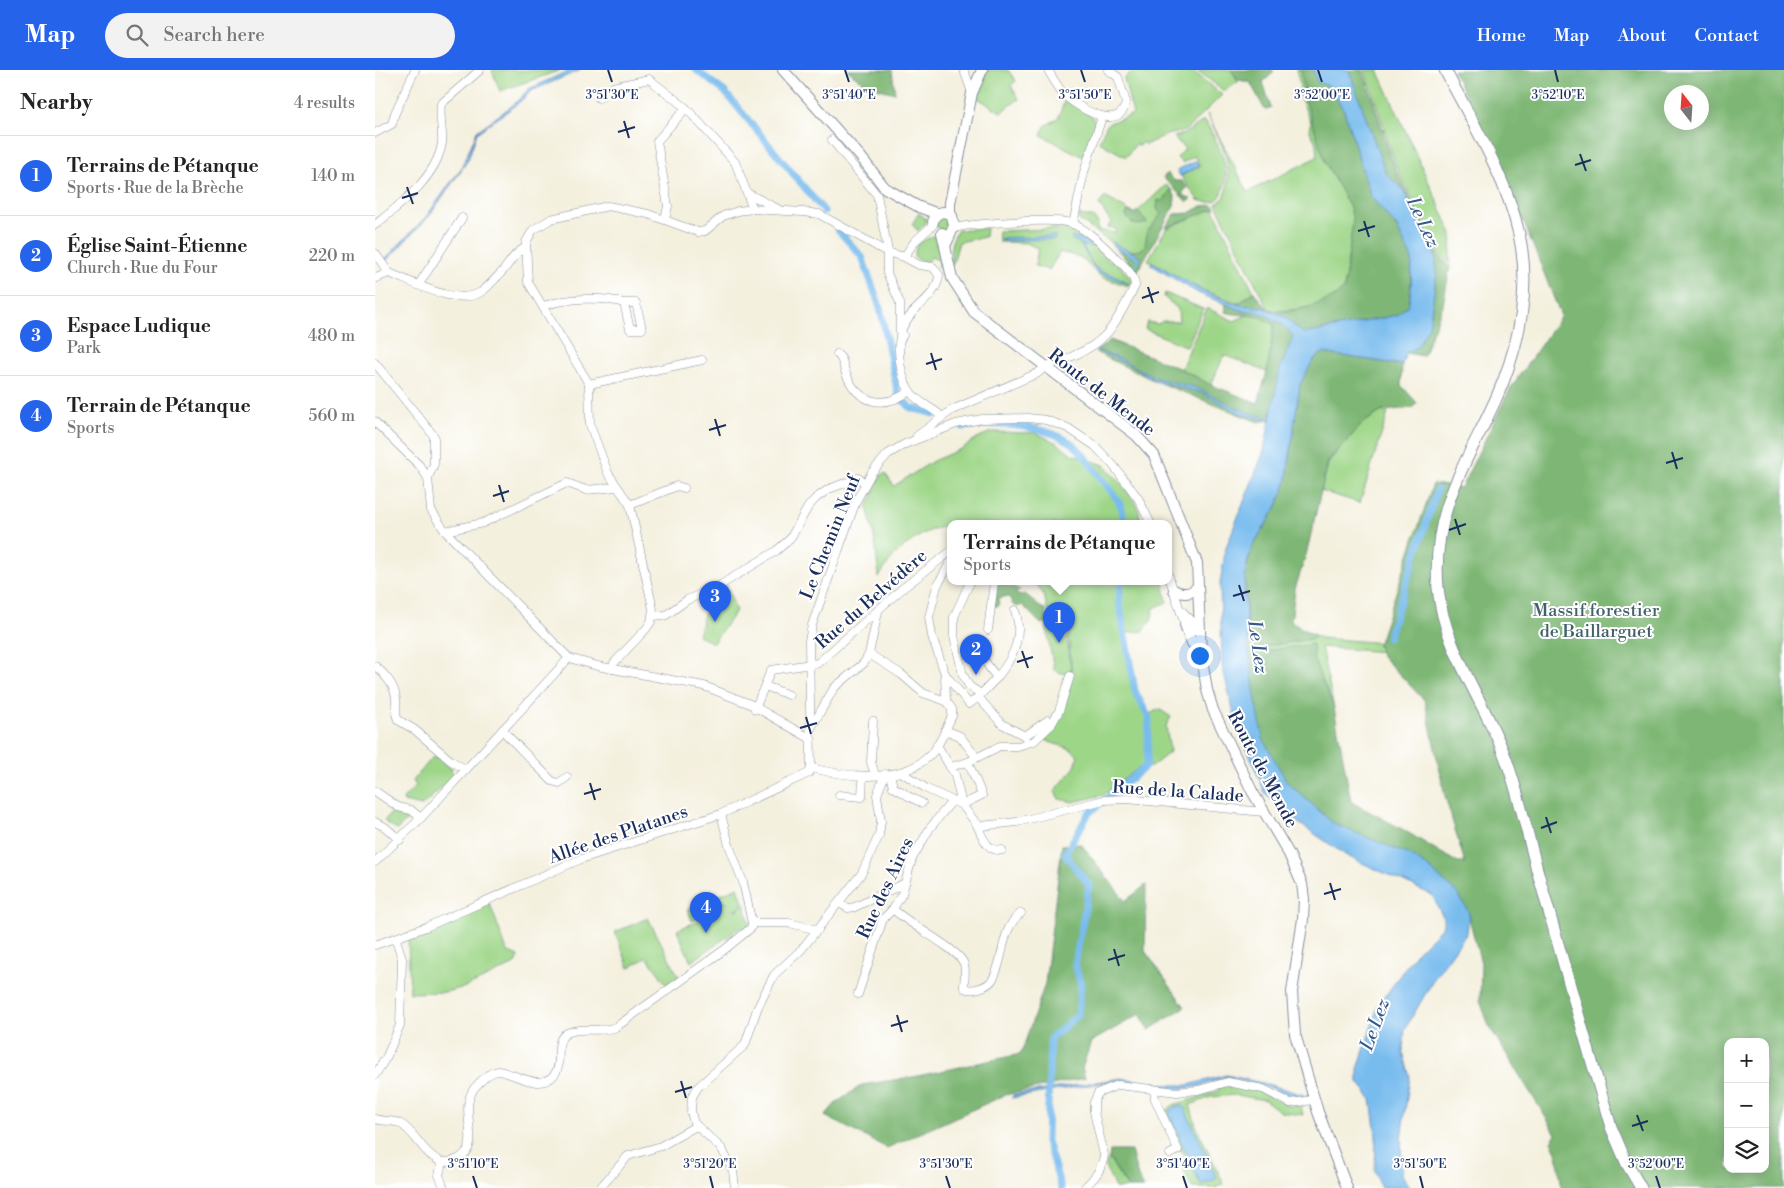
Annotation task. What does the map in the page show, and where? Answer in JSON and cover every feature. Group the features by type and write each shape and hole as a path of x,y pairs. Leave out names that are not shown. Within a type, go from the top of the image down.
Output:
{"main road":[{"path":"1445,70 1487,151 1507,197 1519,233 1523,286 1520,323 1507,373 1454,484 1441,522 1437,564 1440,603 1452,644 1504,754 1611,1128 1627,1164 1641,1188"}],"street":[{"path":"375,133 392,124 395,113 415,70"},
{"path":"375,225 394,210 430,173 442,144 441,104 480,70"},
{"path":"783,70 860,156 885,188 920,207 930,216 943,223 1056,221 1073,224 1099,242 1117,259 1129,271 1135,286 1109,333 1102,340 1073,356 1044,366 1038,373 941,416 911,441"},
{"path":"964,70 972,92"},
{"path":"904,257 914,242 923,234 943,223 950,203 972,92 982,70"},
{"path":"1049,70 1069,99 1102,117 1112,118 1119,115 1126,104 1118,77 1108,70"},
{"path":"599,98 613,87 649,79 686,108 735,162 749,194 753,209"},
{"path":"665,219 668,206 657,142 686,108"},
{"path":"1073,224 1083,172 1102,117"},
{"path":"832,140 877,195 887,252 886,271 900,303 904,377 909,391 941,416"},
{"path":"749,194 781,210"},
{"path":"612,668 614,663 646,629 653,616 653,609 631,505 608,472 589,425 589,384 528,282 525,248 528,237 542,223 601,207 622,208 665,219 693,231 702,232 723,216 753,209 819,214 887,252 904,257 919,265 935,268 939,276 931,293 912,313 901,336"},
{"path":"419,284 462,218"},
{"name":"Route de Mende","path":"943,223 953,278 972,309 1136,435 1152,452 1195,557 1201,653 1207,690 1220,727 1264,812 1289,854 1303,892 1303,919 1293,979 1292,1013 1299,1052 1314,1100 1347,1188"},
{"path":"375,253 389,273 453,297 480,292 501,274 516,254 525,248"},
{"path":"377,278 389,273"},
{"path":"543,306 555,302 608,299 624,303"},
{"path":"837,354 842,359 851,383 871,401 884,403 909,391"},
{"path":"589,384 702,360"},
{"path":"375,363 434,436 434,464 428,478 431,510 445,531 569,658 704,686 750,704 811,739"},
{"name":"Le Chemin Neuf","path":"814,768 811,739 810,666 812,625 856,501 879,462 911,441 951,426 976,420 1028,418 1052,421 1076,433 1104,455 1138,498 1149,520"},
{"path":"375,422 419,465 428,478"},
{"path":"653,616 665,615 687,600 719,586 776,551 790,539 812,503 829,489 858,478 865,483"},
{"path":"445,531 483,523 567,483 586,490 617,487"},
{"path":"631,505 677,486 684,488"},
{"name":"Rue du Belvédère","path":"810,666 821,661 903,588 947,554"},
{"path":"814,768 843,775 863,776 901,772 929,756 937,745 953,711 946,701 945,674 932,636 929,616 937,586 947,568"},
{"path":"969,585 954,617 954,636 963,676 969,686 1003,724 1025,736 1048,720 1051,725"},
{"path":"987,630 994,585"},
{"path":"1172,585 1192,643 1201,653"},
{"path":"1174,590 1188,593 1195,591 1198,586"},
{"path":"945,674 970,704 997,678 1012,658 1018,638 1019,624 1015,610"},
{"path":"1181,610 1199,629"},
{"path":"811,728 834,688 864,663 869,654 878,612"},
{"path":"1185,625 1199,629"},
{"path":"973,645 997,678"},
{"path":"869,654 901,674 923,693 946,701"},
{"path":"375,862 421,818 569,658"},
{"path":"375,666 387,678 397,698 395,709 398,720 415,730 429,743 466,770"},
{"path":"755,708 771,670 810,666"},
{"path":"951,767 969,762 1000,746 1018,746 1034,742 1051,725 1064,700 1069,676"},
{"path":"765,686 789,695"},
{"path":"873,721 871,762 875,775"},
{"path":"502,730 552,780 559,783 567,777"},
{"path":"945,730 960,736 976,757"},
{"path":"937,745 951,767 958,783 962,805 989,848 994,851 1002,850"},
{"path":"901,772 962,805 982,795 969,762"},
{"name":"Allée des Platanes","path":"375,945 396,939 581,858 721,814 814,768"},
{"path":"888,774 892,784 923,803"},
{"path":"735,1188 733,1171 722,1149 696,1126 691,1112 694,1091 745,1045 757,1009 774,975 801,950 863,873 879,835 881,821 877,795 888,774"},
{"path":"839,795 862,797 863,776"},
{"path":"375,791 398,807 411,810 421,818"},
{"name":"Rue de la Calade","path":"975,823 981,826 1017,822 1104,800 1127,799 1264,812"},
{"name":"Rue des Aires","path":"859,994 883,919 893,909 902,894 903,884 915,852 952,801"},
{"path":"375,1119 401,1124 432,1156 443,1162 457,1160 469,1147 467,1100 471,1092 483,1079 498,1071 537,1082 550,1079 558,1069 560,1043 565,1034 581,1029 604,1030 616,1027 751,928 752,923 743,882 729,845 721,814"},
{"path":"375,822 385,827 400,840"},
{"path":"839,903 843,906 855,907 903,884"},
{"path":"893,909 905,920 958,954 964,964 964,988 971,990 983,987 992,980 1008,929 1021,913"},
{"path":"752,923 789,923 818,930"},
{"path":"375,1075 387,1056 400,1026 402,959 396,939"},
{"path":"1086,1187 1098,1173 1104,1155 1094,1112 1094,1102 1098,1093 1118,1085 1186,1092 1228,1082 1263,1090 1290,1103 1314,1100"},
{"path":"1154,1090 1155,1099 1178,1150 1171,1154"},
{"path":"600,1188 629,1156 661,1146 696,1126"},
{"path":"443,1162 439,1175 444,1188"}],"green space":[{"path":"492,70 561,70 500,91"},
{"path":"847,70 892,70 895,93 869,86"},
{"path":"987,70 1008,70 1016,81 1011,86 1019,99 1001,112 974,96"},
{"path":"1133,70 1192,70 1222,95 1185,131 1166,135 1145,145 1142,142 1139,146 1136,144 1126,157 1099,142 1107,124 1133,114 1124,79"},
{"path":"1197,70 1232,70 1238,82 1224,91"},
{"path":"1231,70 1273,70 1273,73 1263,82 1271,108 1265,110 1250,82 1238,80"},
{"path":"1296,70 1304,70 1363,179 1351,238 1344,289 1338,295 1320,304 1297,309 1276,310 1268,309 1216,204 1224,198 1227,187 1228,165 1222,145 1207,114 1248,192 1317,157 1316,143 1310,131 1311,123 1300,97 1300,84"},
{"path":"1301,70 1313,70 1318,83 1328,85 1344,110 1371,197 1396,226 1412,259 1409,305 1397,315 1304,334 1280,369 1270,420 1258,422 1155,381 1095,352 1110,340 1181,369 1211,385 1258,403 1267,372 1274,325 1256,316 1225,312 1224,301 1239,303 1254,292 1268,309 1287,311 1320,303 1330,299 1344,289 1353,220 1350,208 1325,162 1305,99"},
{"path":"1348,70 1363,70 1396,171 1437,254 1450,266 1443,305 1423,356 1406,353 1417,347 1429,326 1437,272 1402,188 1386,175"},
{"path":"1365,70 1378,70 1452,234 1450,263 1438,253 1398,171"},
{"name":"Massif forestier de Baillarguet","path":"1453,70 1784,70 1784,1188 1562,1188 1557,1154 1551,1141 1556,1134 1489,1026 1480,1000 1481,963 1468,914 1369,847 1293,799 1258,738 1248,644 1245,576 1252,547 1276,508 1286,484 1300,384 1314,359 1323,353 1402,365 1401,385 1417,403 1412,408 1382,411 1363,423 1328,461 1306,555 1295,589 1291,622 1316,636 1312,639 1255,648 1256,652 1313,644 1314,661 1334,708 1351,802 1402,829 1458,863 1465,863 1445,796 1425,701 1381,655 1378,645 1433,484 1461,488 1510,389 1561,316 1511,190"},
{"path":"1065,100 1087,112 1094,119 1095,124 1083,157 1041,135 1045,126 1058,118"},
{"path":"1203,121 1206,122 1223,157 1226,176 1221,195 1217,200 1211,202 1198,200 1181,176 1200,166 1195,156 1182,163 1177,158 1185,149 1174,137 1184,134"},
{"path":"1167,173 1175,181 1182,181 1187,187 1182,194 1191,199 1188,202 1163,178"},
{"path":"1166,185 1171,189 1175,200 1132,266 1110,242 1079,220 1079,215 1093,217 1098,223 1097,230 1115,233 1116,229 1107,227 1112,224 1099,204 1105,197 1135,214"},
{"path":"1171,189 1175,196 1174,206 1136,274 1129,267 1131,264 1120,252 1124,249 1141,250 1145,245 1147,232 1161,214 1157,209 1158,200 1163,201"},
{"path":"1213,205 1215,208 1165,228 1175,214 1190,213 1202,206"},
{"path":"1213,208 1254,292 1239,303 1196,287 1148,260 1166,229"},
{"path":"1128,211 1134,214 1138,211 1147,223 1137,225 1132,223 1126,215"},
{"path":"919,213 926,219 926,223 918,231 912,224"},
{"path":"939,216 950,218 948,229 945,231 937,227 936,224"},
{"path":"986,228 985,237 959,242 952,266 951,247 958,230"},
{"path":"1071,228 1098,245 1096,247 1110,262 1114,259 1132,280 1128,286 1101,277 1080,257 1060,252 1049,270 1035,266 1038,248 1026,243 999,242 998,231"},
{"path":"933,236 939,238 946,269 937,266 940,261 931,257 928,262 921,262 914,256 917,244"},
{"path":"1165,293 1203,309 1187,347 1145,329 1147,322 1158,324 1163,321 1179,322 1178,309 1164,297"},
{"path":"1207,308 1234,321 1249,314 1261,317 1274,325 1267,372 1224,355 1211,385 1181,369"},
{"path":"1382,411 1388,413 1360,503 1321,491 1329,461 1363,423"},
{"path":"991,432 1036,433 1057,443 1072,454 1104,465 1125,487 1137,505 1141,520 947,520 947,527 935,529 919,536 898,552 879,577 874,535 867,507 880,476 885,473 894,486 933,461 963,448 977,438"},
{"path":"727,585 736,611 713,643 698,635 709,597"},
{"path":"998,585 1011,585 1020,590 1015,593 1020,596 1024,594 1045,609 1047,621 1041,624 1022,605 1017,607 1013,605 1009,596 998,598 999,606 992,606"},
{"path":"1037,585 1164,585 1167,602 1154,608 1151,621 1143,631 1127,633 1138,692 1150,714 1159,709 1171,717 1166,726 1170,752 1151,767 1140,767 1103,795 1073,802 1059,799 1055,791 1075,767 1078,756 1069,749 1043,738 1054,724 1068,695 1071,669 1070,676 1054,670 1045,618 1049,616 1044,595","holes":["1064,614 1066,616 1071,668"]},
{"path":"1316,636 1385,643 1384,652 1321,647 1334,708 1314,661 1255,652 1255,647 1312,639"},
{"path":"438,757 452,769 451,771 455,775 422,806 404,802 403,799 416,786 413,781 432,758"},
{"path":"392,812 404,814 407,820 397,830 384,821"},
{"path":"1081,844 1125,901 1146,885 1145,951 1185,1007 1149,1030 1140,1014 1091,1042 1082,1068 1085,1078 1005,1095 887,1148 825,1116 836,1103 862,1085 913,1077 1021,1054 1045,984 1062,845"},
{"path":"738,887 743,902 738,909 734,909 738,910 744,903 750,925 744,930 741,927 691,962 677,930 712,915 719,914 713,907 715,902 720,900 728,904 720,899 719,895"},
{"path":"710,898 714,901 712,908 716,913 711,913 692,921 687,909"},
{"path":"490,904 507,951 518,956 517,963 466,987 445,992 410,993 408,939 460,915"},
{"path":"648,918 679,977 667,985 647,957 629,968 615,932"},
{"path":"1226,1085 1259,1091 1286,1105 1301,1106 1303,1115 1281,1112 1265,1100 1236,1095 1211,1097 1190,1105 1196,1126 1224,1184 1215,1188 1192,1188 1180,1161 1185,1158 1164,1113 1173,1105 1218,1091 1219,1087"},
{"path":"1110,1151 1131,1151 1138,1177 1144,1188 1128,1188 1109,1158"},
{"path":"1109,1158 1128,1188 1115,1188 1105,1166"}],"water":[{"path":"570,70 581,70 531,91 516,105 477,133 468,160 430,215 386,261 384,260 426,217 462,167 477,131 513,105 529,89"},
{"name":"Le Lez","path":"1313,70 1348,70 1350,73 1386,174 1402,188 1435,255 1437,272 1429,326 1417,347 1406,353 1402,365 1323,353 1314,359 1300,384 1286,484 1276,508 1252,547 1247,564 1244,588 1248,644 1263,739 1287,782 1334,824 1410,855 1429,868 1458,894 1469,913 1467,933 1437,974 1405,1029 1403,1052 1410,1077 1401,1138 1402,1174 1409,1188 1381,1188 1375,1171 1376,1135 1371,1099 1358,1082 1358,1069 1378,1006 1415,954 1443,926 1443,917 1432,895 1347,856 1284,813 1265,793 1236,722 1222,665 1220,583 1226,547 1264,451 1280,369 1293,337 1286,327 1266,315 1254,311 1243,311 1198,293 1151,265 1152,262 1201,290 1239,305 1263,307 1285,317 1304,334 1397,315 1408,305 1411,292 1412,259 1396,226 1371,197 1344,110 1328,85 1318,83"},
{"path":"1196,161 1199,166 1180,176 1177,170"},
{"path":"1056,236 1055,239 1001,241 1001,238"},
{"path":"1072,237 1098,245 1096,247 1082,245 1092,263 1100,271 1116,276 1129,284 1097,272 1079,242 1072,240"},
{"path":"1112,242 1141,257 1139,261 1112,245"},
{"path":"1096,350 1121,359 1156,378 1194,387 1246,412 1269,418 1269,420 1244,415 1202,393 1154,380 1134,367"},
{"path":"1226,1075 1267,1084 1304,1095 1304,1098 1296,1098 1274,1089 1226,1077 1198,1087 1176,1089 1137,1082 1112,1081 1012,1098 1013,1095 1121,1078 1170,1085 1188,1085"},
{"path":"1176,1106 1183,1106 1185,1109 1217,1178 1211,1182 1200,1183 1197,1177 1169,1114 1170,1110"}],"waterway":[{"path":"696,70 725,92 824,211"},
{"path":"838,230 862,257 880,307 898,395 911,408 935,414"},
{"path":"1135,268 1139,259"},
{"path":"963,427 990,424 1020,426 1063,438 1082,453 1115,496 1122,510 1123,520"},
{"path":"1388,638 1437,490"},
{"path":"1061,1188 1047,1141 1050,1043 1051,1038 1078,1015 1081,985 1075,964 1089,885 1065,854 1089,813 1145,767 1147,762 1149,718 1135,691 1119,601 1121,585"}],"place":[{"name":"Espace Ludique","path":"715,622"},
{"name":"Terrains de Pétanque","path":"1059,643"},
{"name":"Église Saint-Étienne","path":"976,675"},
{"name":"Terrain de Pétanque","path":"706,933"}]}
